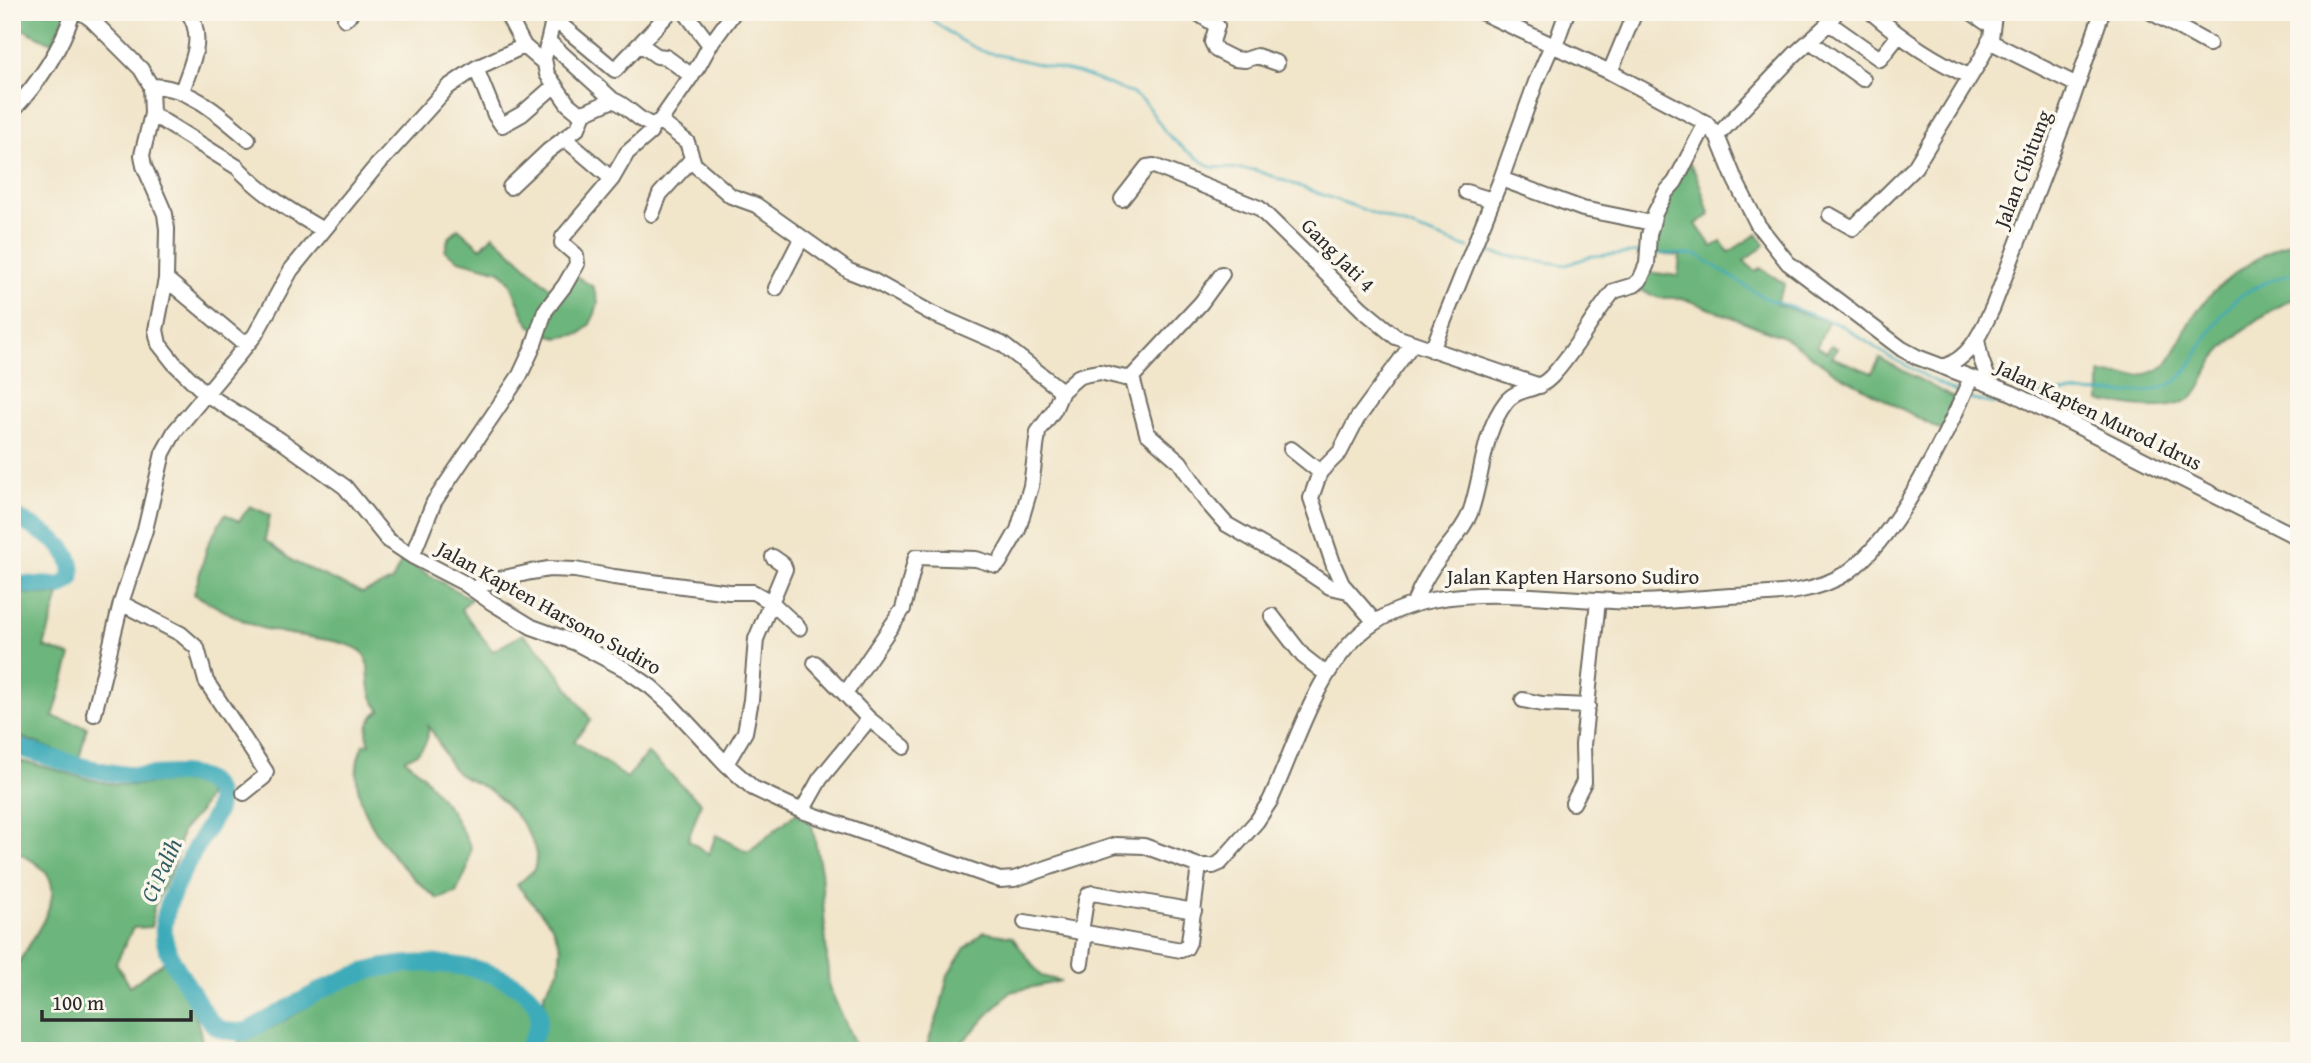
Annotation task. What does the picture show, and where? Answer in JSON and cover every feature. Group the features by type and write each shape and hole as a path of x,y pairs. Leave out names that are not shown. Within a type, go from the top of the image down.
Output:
{"street":[{"path":"15,103 53,55 68,29 73,12"},
{"path":"81,12 141,69 151,86 182,91 248,139"},
{"path":"182,91 197,40 196,27 188,12"},
{"path":"506,12 524,46 544,63"},
{"path":"597,85 612,69 617,69 670,12"},
{"path":"685,12 702,38 710,44"},
{"path":"412,556 434,502 520,375 545,311 577,264 576,255 562,243 562,237 612,179 627,153 650,133 734,12"},
{"path":"1196,12 1217,26"},
{"path":"1225,12 1212,42 1216,50 1240,60 1257,56 1277,63"},
{"name":"Jalan Kapten Murod Idrus","path":"1481,12 1508,18 1553,46 1610,72 1706,123 1717,136 1758,225 1788,263 1902,349 1917,358 2012,393 2299,538"},
{"path":"1432,350 1501,179 1536,82 1567,12"},
{"path":"1610,72 1635,12"},
{"path":"1871,12 1937,62 1969,76"},
{"path":"1970,12 1984,22 1996,14"},
{"name":"Jalan Cibitung","path":"1978,340 2077,85 2102,12"},
{"path":"2151,12 2209,44"},
{"path":"1830,215 1853,228 1915,167 1989,41 1996,14"},
{"path":"612,69 554,15 544,63 547,74 573,110 584,113 613,100"},
{"path":"1717,136 1833,18 1880,59 1899,35"},
{"path":"548,41 613,100 623,104 644,122 656,123 690,146 692,159 731,196 756,205 849,271 872,280 931,313 1002,344 1062,391"},
{"path":"1810,41 1863,79"},
{"path":"1989,41 2077,85"},
{"path":"640,44 657,56 666,57 692,76"},
{"path":"94,715 121,603 145,530 163,453 175,431 251,340 291,270 373,170 448,87 476,68 524,46"},
{"path":"476,68 495,115 502,125 522,114 555,85"},
{"name":"Jalan Kapten Harsono Sudiro","path":"151,86 152,114 142,155 144,166 165,214 167,229 166,279 156,330 159,344 206,394 280,440 345,487 388,540 412,556 473,589 510,615 532,627 576,643 625,669 651,687 753,788 802,811 940,858 992,879 1014,879 1116,845 1144,846 1199,866 1220,863 1257,821 1270,801 1326,674 1339,655 1375,622 1414,603 1441,598 1495,595 1673,601 1776,594 1813,588 1830,582 1856,565 1881,540 1925,469 1972,378"},
{"path":"510,187 578,128 584,113"},
{"path":"152,114 237,167 249,180 283,206 323,230"},
{"path":"1414,603 1429,573 1463,527 1469,514 1477,492 1489,436 1497,417 1514,395 1540,386 1549,379 1614,291 1639,282 1645,270 1652,223 1664,194 1675,182 1706,123"},
{"path":"564,138 612,179"},
{"path":"653,214 660,194 692,159"},
{"name":"Gang Jati 4","path":"1122,199 1147,167 1154,166 1227,197 1257,206 1362,309 1392,334 1413,344 1540,386"},
{"path":"1501,179 1583,209 1652,223"},
{"path":"1466,192 1492,201"},
{"path":"776,288 801,239"},
{"path":"845,694 903,609 916,557 976,559 996,565 1002,560 1018,530 1031,485 1038,432 1054,410 1062,391 1078,377 1088,373 1132,377 1200,303 1222,274"},
{"path":"166,279 238,339 251,340"},
{"path":"1943,367 1955,363 1978,340"},
{"path":"1978,340 1981,359 1990,384"},
{"path":"1375,622 1338,576 1311,498 1320,472 1340,453 1357,419 1413,344"},
{"path":"1132,377 1147,433 1180,462 1206,502 1226,524 1330,587 1348,591"},
{"path":"1291,449 1320,472"},
{"path":"726,764 745,732 751,700 756,639 785,569 783,564 773,557"},
{"path":"473,589 491,581 531,572 549,569 575,570 729,592 753,592 771,602 799,628"},
{"path":"1573,803 1584,786 1583,745 1598,600"},
{"path":"121,603 181,634 197,648 206,681 266,772 264,777 244,793"},
{"path":"1272,616 1303,656 1326,674"},
{"path":"815,663 869,719 904,747"},
{"path":"1523,700 1542,704 1588,706"},
{"path":"802,811 820,779 869,719"},
{"path":"1025,922 1181,950 1186,948 1189,942 1199,866"},
{"path":"1081,963 1086,900 1089,894 1194,911"}],"green space":[{"path":"12,12 67,12 52,43 12,24"},
{"path":"1688,162 1698,180 1710,215 1696,224 1712,247 1721,242 1729,252 1757,234 1765,245 1744,261 1755,271 1760,268 1785,284 1776,304 1828,322 1817,346 1827,352 1831,345 1837,348 1832,357 1872,373 1880,358 1961,402 1946,433 1834,372 1786,338 1682,298 1659,298 1635,288 1648,272 1678,276 1680,256 1650,253 1655,223"},
{"path":"458,228 481,248 493,235 551,289 567,270 593,287 598,302 589,326 580,334 557,338 531,326 510,282 500,271 459,260 445,251 448,239"},
{"path":"2299,238 2299,296 2265,315 2234,338 2216,357 2192,398 2165,407 2100,401 2100,374 2141,375 2163,367 2200,307 2224,282 2267,253"},
{"path":"250,506 270,515 265,540 294,562 362,593 392,581 402,560 471,599 461,609 493,651 523,634 544,654 591,720 574,741 627,778 647,753 701,803 688,840 709,854 716,835 748,852 796,813 812,825 821,871 829,987 856,1047 864,1051 535,1051 545,1025 544,993 559,969 561,947 551,924 517,885 534,870 536,854 530,836 518,818 496,796 455,770 428,726 423,747 405,759 422,774 451,811 471,847 467,870 456,893 438,899 390,852 365,810 358,788 357,766 363,745 370,744 367,734 369,725 381,710 371,694 365,656 352,646 256,626 194,594 208,544 225,514 239,521"},
{"path":"12,593 59,595 44,647 71,656 53,717 87,727 79,759 12,734"},
{"path":"12,760 116,784 179,782 207,789 207,797 199,812 182,831 174,865 154,906 151,927 133,928 116,963 130,986 165,961 195,1016 202,1039 202,1051 12,1051 13,970 41,925 52,896 51,883 45,871 12,851"},
{"path":"984,932 1012,937 1041,976 1061,981 1010,992 954,1051 925,1051 940,1009 948,975 965,948"},
{"path":"437,968 477,976 507,987 519,995 527,1004 531,1025 518,1051 238,1051 239,1040 265,1031 346,984 367,976"}],"waterway":[{"path":"921,12 960,40 982,51 1081,74 1131,93 1144,101 1166,133 1211,167 1255,170 1468,248"},
{"path":"1478,251 1566,265 1592,256 1643,252"},
{"path":"1653,253 1697,255 1765,298 1843,326 1888,356 1957,393"},
{"path":"2031,397 2065,392 2144,392 2174,382 2190,366 2205,340 2235,300 2274,279 2299,270"},
{"path":"1966,397 1999,404 2018,402"},
{"name":"Ci Palih","path":"12,515 54,540 68,556 71,567 71,579 61,586 12,584"},
{"name":"Ci Palih","path":"12,746 100,771 138,776 197,776 216,790 216,813 180,877 166,914 164,930 166,945 176,967 211,1022 222,1030 247,1031 309,996 368,971 390,966 437,964 483,971 504,979 531,997 536,1004 539,1019 535,1035 526,1051"}]}
